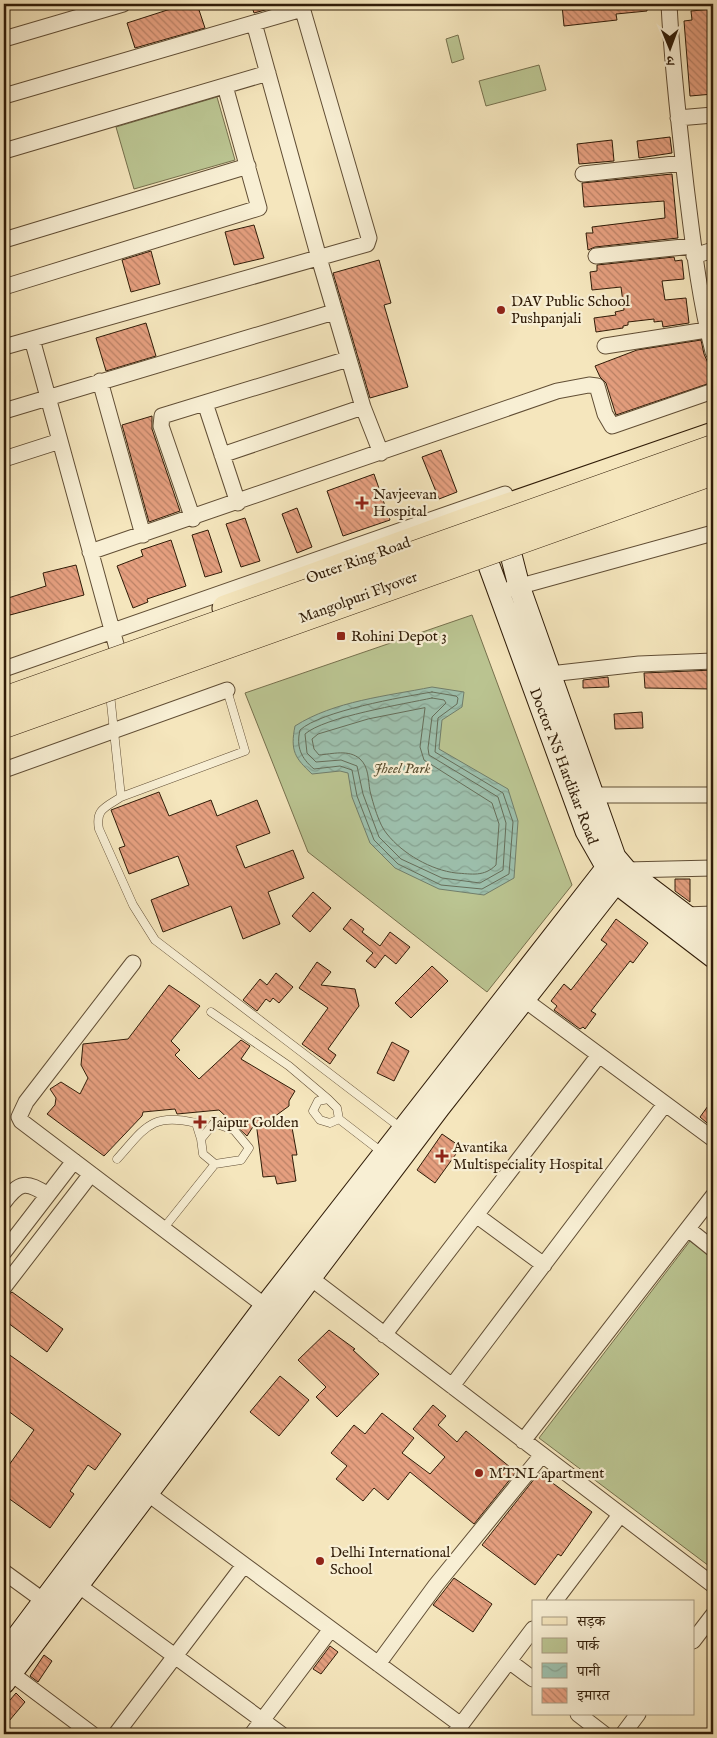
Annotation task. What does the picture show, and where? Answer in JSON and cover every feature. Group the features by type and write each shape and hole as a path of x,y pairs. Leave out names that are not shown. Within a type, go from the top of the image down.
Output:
{"highway":[{"name":"Mangolpuri Flyover","path":"4,701 713,449"},
{"name":"Mangolpuri Flyover","path":"4,724 713,471"}],"main road":[{"name":"Outer Ring Road","path":"4,688 114,639 362,558 713,434"},
{"path":"611,470 624,514"},
{"path":"4,732 510,551 713,485"},
{"path":"362,558 382,597"}],"street":[{"path":"4,39 123,4"},
{"path":"668,4 678,118 698,290 711,330 713,352"},
{"path":"4,96 254,23 301,6 369,238 367,244 4,347"},
{"path":"254,23 334,312 363,407 381,453"},
{"path":"4,151 268,74"},
{"path":"4,286 259,208 225,86"},
{"path":"678,118 713,114"},
{"path":"583,174 683,163"},
{"path":"4,240 248,166"},
{"path":"596,256 713,250"},
{"path":"4,411 48,396 334,312"},
{"path":"605,346 711,330"},
{"path":"32,339 114,639"},
{"path":"193,518 160,420 162,416 348,359"},
{"path":"100,381 143,535"},
{"path":"90,552 238,503 557,391 577,386 597,386 605,414 612,426 713,391"},
{"path":"205,403 238,503"},
{"path":"222,455 363,407"},
{"path":"4,669 114,639 452,511 656,446 713,425"},
{"path":"4,459 60,441"},
{"path":"499,592 713,534"},
{"name":"Doctor NS Hardikar Road","path":"510,551 520,586 592,795 615,870 685,915 713,936"},
{"name":"Doctor NS Hardikar Road","path":"487,560 586,831 615,870 713,957"},
{"path":"550,674 639,664 713,661"},
{"path":"4,770 227,690"},
{"path":"592,795 713,795"},
{"path":"5,1670 44,1601 304,1273 390,1159 615,870 713,868"},
{"path":"685,915 713,914"},
{"path":"133,963 19,1113 21,1121 273,1312"},
{"path":"390,1159 403,1129 517,995"},
{"path":"517,995 713,1139"},
{"path":"384,1335 599,1055"},
{"path":"452,1386 665,1104"},
{"path":"4,1252 74,1161"},
{"path":"4,1287 91,1174"},
{"path":"4,1202 14,1188 24,1184 33,1185 48,1195"},
{"path":"523,1441 713,1196"},
{"path":"476,1215 544,1265"},
{"path":"688,1229 713,1249"},
{"path":"304,1273 713,1585"},
{"path":"5,1670 78,1585 147,1493 273,1312"},
{"path":"378,1664 436,1585 542,1456"},
{"path":"147,1493 378,1664 457,1730 532,1630"},
{"path":"556,1600 620,1515"},
{"path":"116,1734 244,1565"},
{"path":"4,1572 44,1601"},
{"path":"78,1585 280,1734"},
{"path":"694,1640 713,1615"},
{"path":"252,1734 331,1629"},
{"path":"510,1661 532,1678"},
{"path":"5,1670 92,1734"},
{"path":"581,1716 604,1734"},
{"path":"622,1734 636,1716"}],"lane":[{"path":"227,690 245,751 121,797 100,811 97,818 100,829 133,905 155,940 403,1129"},
{"path":"110,694 121,797"},
{"path":"210,1012 289,1066 337,1108 339,1119 390,1159"},
{"path":"328,1099 318,1101 313,1111 320,1120 330,1123 339,1119"},
{"path":"117,1159 148,1124 174,1118 196,1123 203,1154 215,1164"},
{"path":"164,1229 215,1164 242,1160 249,1148 234,1130 214,1123 201,1139"}],"green space":[{"path":"458,35 464,59 452,63 446,39"},
{"path":"539,65 546,90 486,106 479,81"},
{"path":"217,97 235,160 134,189 116,127"},
{"name":"Jheel Park","path":"472,615 572,885 487,992 308,852 245,693"},
{"path":"690,1241 713,1258 713,1569 539,1438"}],"water":[{"path":"432,687 464,692 462,707 442,720 439,749 508,789 518,821 514,878 484,895 439,889 395,868 370,843 352,797 348,773 340,771 312,774 301,763 295,753 293,742 295,726 310,718 361,700"}],"building":[{"path":"186,4 197,4 205,28 135,48 127,23"},
{"path":"251,4 287,4 254,13"},
{"path":"647,4 647,11 616,14 617,20 564,26 562,5"},
{"path":"713,9 713,94 690,96 684,21 692,20 691,11"},
{"path":"670,137 672,153 639,158 637,141"},
{"path":"612,140 614,161 579,164 577,144"},
{"path":"672,174 678,238 595,247 588,250 586,233 593,233 592,227 665,218 664,201 584,207 582,183"},
{"path":"254,225 264,258 234,265 225,232"},
{"path":"151,251 160,284 131,292 122,260"},
{"path":"674,257 675,261 682,260 684,279 662,281 665,300 686,298 689,323 663,327 662,321 654,322 654,319 628,322 628,325 623,326 623,328 596,332 594,318 616,315 615,312 624,310 621,287 592,290 590,272 597,271 597,265"},
{"path":"379,260 391,303 384,305 408,387 370,398 333,273"},
{"path":"146,323 156,356 106,371 96,338"},
{"path":"701,340 704,354 713,374 713,382 616,415 606,383 600,377 595,366 637,350"},
{"path":"152,416 152,429 180,511 149,522 122,425"},
{"path":"441,450 457,492 439,499 422,457"},
{"path":"374,474 390,520 343,536 327,491"},
{"path":"297,508 312,547 297,553 282,514"},
{"path":"245,518 260,561 241,567 226,524"},
{"path":"208,530 222,572 205,577 192,535"},
{"path":"171,540 186,586 147,599 148,602 133,608 117,566 143,556 141,550"},
{"path":"76,565 84,595 10,615 5,599 46,586 43,573"},
{"path":"713,670 713,689 645,688 644,673"},
{"path":"608,677 609,687 583,688 583,680"},
{"path":"642,712 643,728 615,729 614,714"},
{"path":"159,792 169,816 211,800 217,816 257,800 270,833 236,846 245,868 293,850 304,878 268,892 280,924 243,939 231,906 163,932 151,900 189,885 178,856 129,874 119,848 125,846 111,810"},
{"path":"675,879 690,879 690,902 675,891"},
{"path":"313,892 331,908 310,932 292,916"},
{"path":"351,919 364,929 362,932 380,946 390,932 410,947 396,964 385,955 375,968 366,961 373,953 343,929"},
{"path":"616,919 648,943 633,963 630,961 591,1011 596,1014 585,1029 583,1027 580,1029 554,1010 557,1006 551,1001 564,984 571,990 607,944 601,940"},
{"path":"317,962 331,972 321,985 355,989 359,1006 328,1049 336,1055 330,1064 302,1044 328,1008 299,988"},
{"path":"432,966 448,981 411,1018 395,1003"},
{"path":"276,973 293,987 279,1003 273,998 270,1002 266,999 257,1011 243,1000 260,979 267,985"},
{"path":"169,985 200,1006 171,1041 180,1050 175,1055 199,1079 241,1040 250,1046 241,1059 295,1091 289,1101 289,1106 267,1122 291,1122 297,1155 292,1155 296,1181 277,1184 275,1176 263,1177 256,1122 247,1136 219,1110 177,1114 175,1109 143,1112 142,1116 104,1156 47,1114 55,1105 56,1098 50,1089 61,1082 80,1094 88,1078 81,1065 83,1044 128,1039"},
{"path":"392,1042 409,1051 394,1081 377,1073"},
{"path":"713,1099 713,1128 700,1117"},
{"path":"442,1134 461,1147 435,1183 417,1170"},
{"path":"12,1292 63,1329 47,1352 4,1320 4,1298"},
{"path":"329,1330 355,1349 353,1350 379,1374 337,1417 316,1397 326,1387 298,1360"},
{"path":"4,1351 121,1434 95,1470 88,1465 70,1491 74,1494 50,1528 4,1495 4,1472 34,1430 4,1408"},
{"path":"280,1376 309,1400 279,1436 250,1412"},
{"path":"433,1405 446,1416 438,1425 457,1442 466,1431 516,1472 474,1524 410,1472 388,1500 374,1488 363,1501 336,1479 347,1466 331,1453 354,1425 365,1434 382,1413 414,1438 402,1453 430,1474 445,1457 413,1429"},
{"path":"539,1473 592,1512 561,1556 558,1554 535,1585 482,1545"},
{"path":"454,1578 492,1604 473,1632 433,1605"},
{"path":"330,1646 338,1652 321,1674 313,1669"},
{"path":"44,1655 52,1661 38,1682 30,1676"},
{"path":"16,1693 25,1702 4,1727 4,1707"}],"place":[{"name":"DAV Public School Pushpanjali","path":"501,310"},
{"name":"Navjeevan Hospital","path":"362,503"},
{"name":"Rohini Depot 3","path":"341,636"},
{"name":"Jaipur Golden","path":"200,1122"},
{"name":"Avantika Multispeciality Hospital","path":"442,1156"},
{"name":"MTNL apartment","path":"479,1473"},
{"name":"Delhi International School","path":"320,1561"}]}
